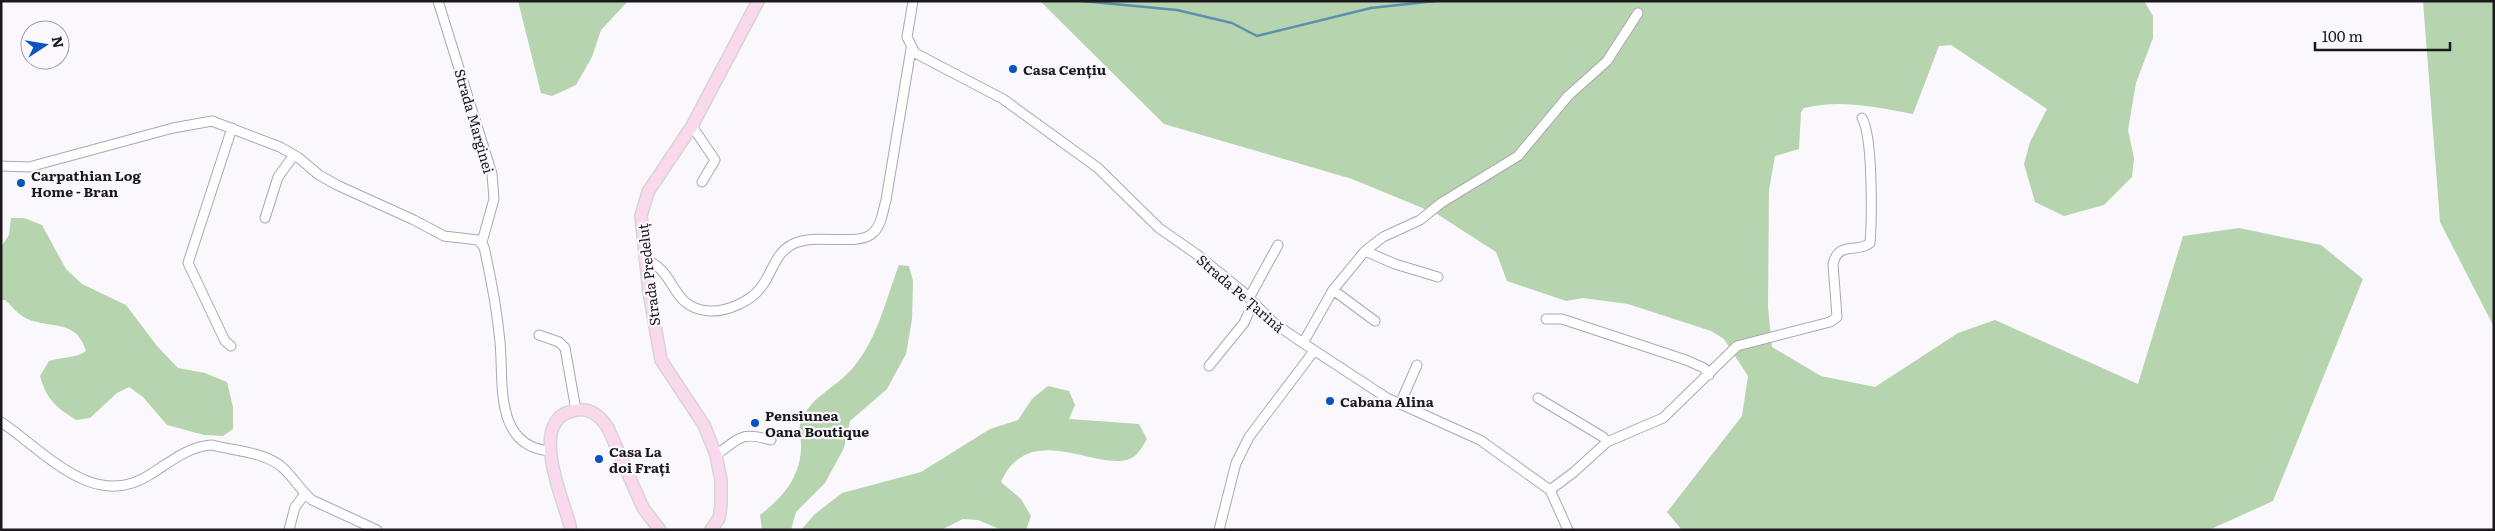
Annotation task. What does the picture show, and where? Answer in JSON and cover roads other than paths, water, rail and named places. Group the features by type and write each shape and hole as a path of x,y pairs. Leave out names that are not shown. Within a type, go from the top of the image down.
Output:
{"main road":[{"name":"Strada Predeluț","path":"712,530 719,518 721,506 721,480 716,455 704,425 662,360 654,332 641,232 644,203 654,182 692,126 758,1"},
{"path":"570,530 550,451 550,434 557,421 567,413 576,410 594,413 602,419 608,428 643,508 660,530"}],"street":[{"name":"Strada Marginei","path":"438,1 492,174 494,199 482,242"},
{"path":"644,259 658,265 681,301 694,309 711,311 733,306 751,298 762,286 777,257 793,243 826,238 847,240 869,236 879,224 894,162 911,49 907,37 913,1"},
{"path":"1303,343 1333,290 1365,251 1383,237 1420,220 1441,203 1518,156 1568,96 1608,61 1638,13"},
{"name":"Strada Pe Țarină","path":"911,49 914,53 1003,99 1098,168 1159,228 1199,256 1251,300 1274,323 1314,351 1400,404 1480,440 1550,490"},
{"path":"1568,530 1550,490 1574,472 1607,442 1663,418 1737,346 1830,322 1837,317 1833,264 1835,257 1845,249 1866,247 1870,244 1869,156 1867,132 1862,118"},
{"path":"1,166 29,167 205,121 218,122 280,147 338,186 414,220 444,236 468,237 482,242 496,304 502,371 501,391 505,411 520,440 533,448 550,451"},
{"path":"692,126 715,160 702,182"},
{"path":"231,346 225,341 188,263 232,128"},
{"path":"265,218 278,177 294,155"},
{"path":"1208,366 1244,323 1251,300 1278,245"},
{"path":"1365,251 1395,264 1438,277"},
{"path":"1333,290 1375,321"},
{"path":"1546,319 1562,319 1686,360 1704,368 1709,375"},
{"path":"539,335 559,342 565,348 576,410"},
{"path":"1219,530 1236,463 1250,437 1314,351"},
{"path":"1400,404 1417,364"},
{"path":"1538,398 1603,437 1607,442"},
{"path":"1,422 74,475 96,486 121,487 133,484 197,447 212,445 273,461 284,469 305,494 377,530"},
{"path":"716,455 743,436 752,434 771,440"},
{"path":"289,530 295,507 305,494"}],"waterway":[{"path":"1082,1 1177,10 1232,23 1257,36 1371,8 1435,1"}],"place":[{"name":"Casa Cențiu","path":"1013,69"},
{"name":"Carpathian Log Home - Bran","path":"21,183"},
{"name":"Cabana Alina","path":"1330,401"},
{"name":"Pensiunea Oana Boutique","path":"755,423"},
{"name":"Casa La doi Frați","path":"599,459"}]}
